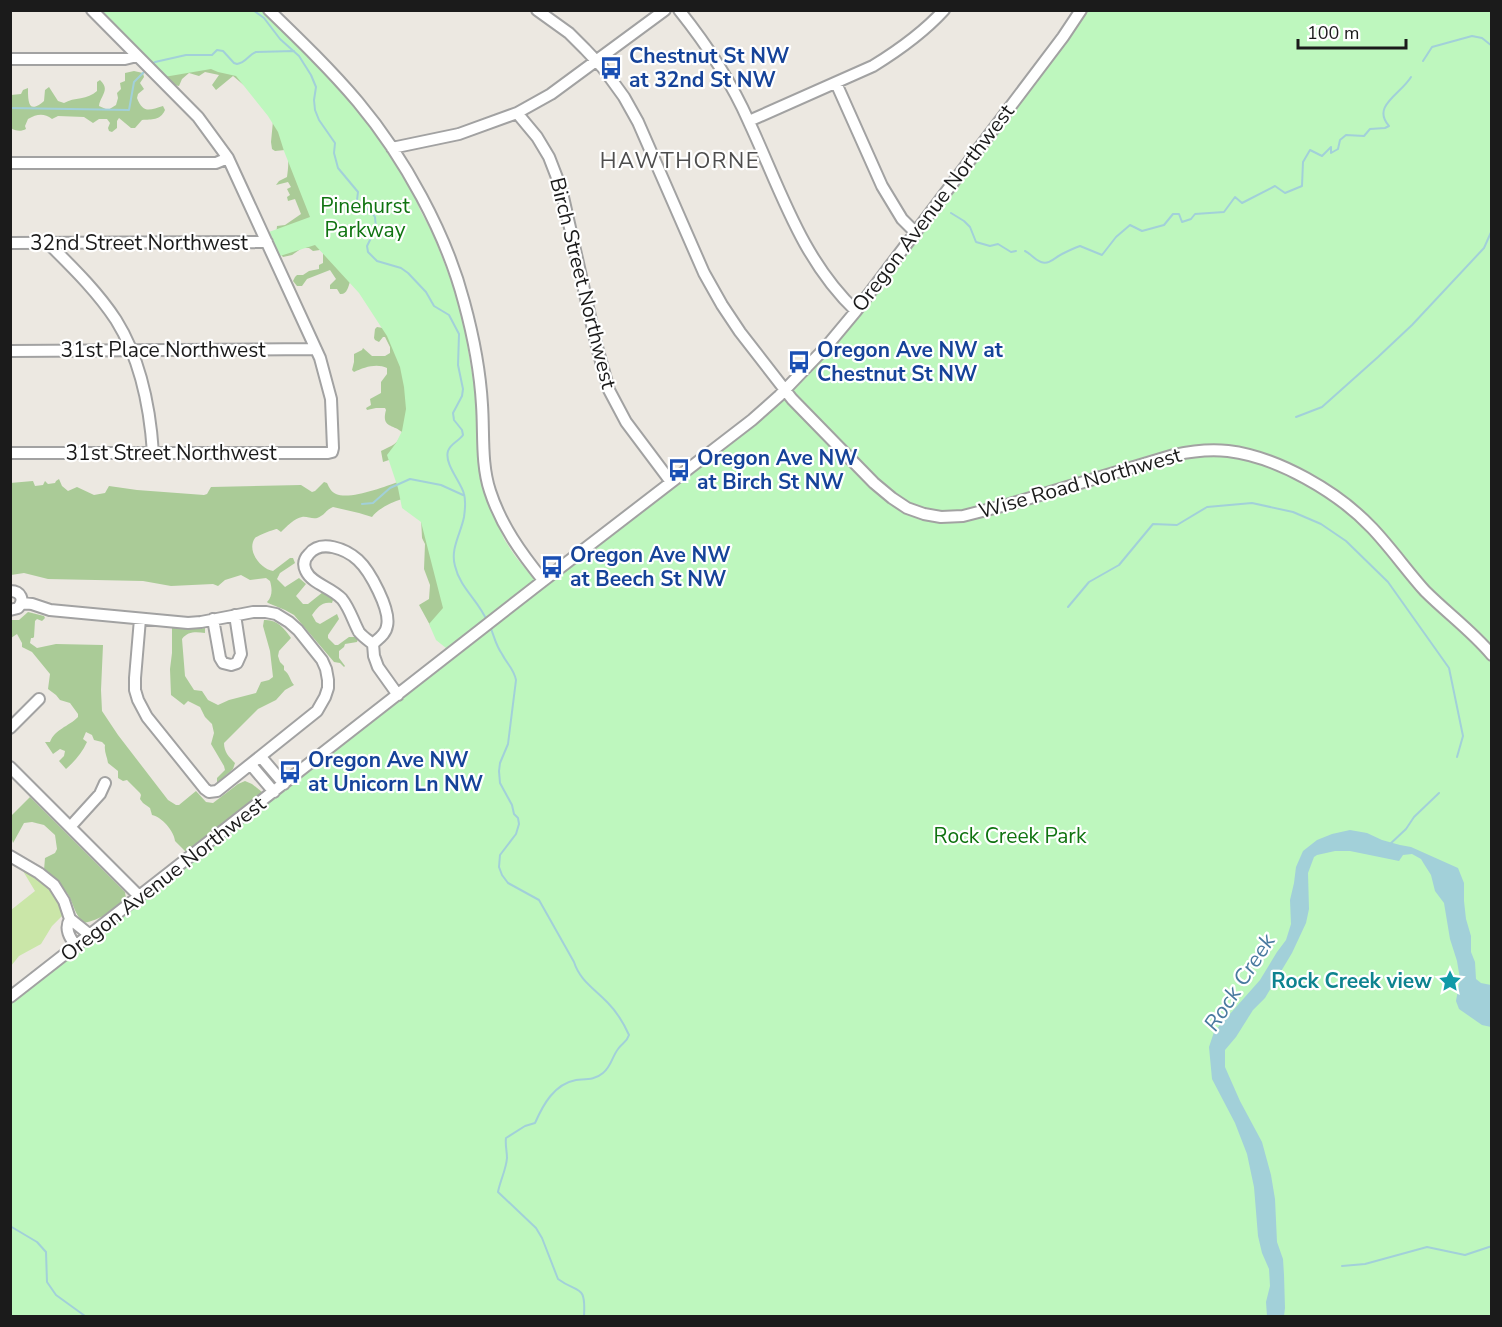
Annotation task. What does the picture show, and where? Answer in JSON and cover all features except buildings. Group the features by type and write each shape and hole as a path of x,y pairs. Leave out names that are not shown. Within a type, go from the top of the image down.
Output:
{"street":[{"path":"92,10 198,117 228,158 316,349"},
{"path":"269,10 359,103 408,172 427,208 450,258 464,299 472,333 482,405 486,474 494,501 510,536 543,580"},
{"name":"Wise Road Northwest","path":"537,10 569,33 596,60 624,97 638,122 714,291 740,332 792,399 882,491 906,508 938,517 956,517 982,512 1184,453 1228,451 1247,455 1291,471 1335,496 1380,536 1427,593 1473,635 1491,655"},
{"path":"392,148 459,134 517,112 551,94 664,10"},
{"path":"679,10 720,65 749,121 802,241 826,277 856,311"},
{"path":"749,121 862,71 891,55 917,36 944,10"},
{"name":"Oregon Avenue Northwest","path":"10,997 543,580 752,420 785,390 856,311 1081,10"},
{"path":"10,59 125,59 137,56"},
{"path":"836,83 882,186 903,219 915,232"},
{"name":"Birch Street Northwest","path":"517,112 537,137 549,157 561,188 609,390 626,422 671,482"},
{"path":"10,163 216,163 228,158"},
{"name":"32nd Street Northwest","path":"10,243 267,242"},
{"path":"48,243 75,270 121,328 132,351 145,392 153,453"},
{"name":"31st Place Northwest","path":"10,351 316,349"},
{"name":"31st Street Northwest","path":"10,453 332,452 333,427 330,392 316,349"},
{"path":"373,644 385,632 388,620 379,593 366,570 356,558 334,548 326,546 315,549 304,561 308,574 331,589 348,608 360,633 373,644 378,667 398,695"},
{"path":"10,591 20,594 22,600 18,608 10,610"},
{"path":"22,603 50,610 188,623 263,611 276,614 286,619 298,630 322,660 329,684 327,691 320,707 251,765 217,791 209,792 147,717 138,700 135,687 140,619"},
{"path":"213,619 220,658 223,663 231,665 237,663 241,654 235,615"},
{"path":"10,728 39,699"},
{"path":"261,757 284,784"},
{"path":"251,765 274,792"},
{"path":"10,768 139,896"},
{"path":"70,827 100,794 105,783"},
{"path":"10,856 54,885 64,901 70,919 90,935"},
{"path":"70,919 67,923 68,931 76,946"}],"green space":[{"name":"Rock Creek Park","path":"97,11 263,11 333,79 394,155 433,234 464,314 489,502 504,539 542,589 740,436 797,387 818,365 900,263 1088,11 1491,11 1491,1316 11,1316 11,1001 188,863 248,820 411,689 446,648 436,640 429,624 443,608 421,522 402,508 387,455 402,431 406,409 400,367 387,336 359,293 315,245 280,256 269,232 310,217 278,132 236,76 211,69 164,77"},
{"path":"99,11 245,11 374,264 454,569 437,638 419,605 429,599 430,585 424,569 425,544 422,538 421,517 402,499 385,506 372,517 333,507 319,517 296,519 281,532 277,529 262,534 255,538 253,543 252,548 256,559 268,570 273,571 293,558 295,563 280,573 277,579 285,587 299,578 306,584 296,596 303,604 308,604 323,592 330,595 332,603 323,604 312,615 320,624 337,614 339,619 328,635 335,645 349,637 358,639 357,642 345,644 339,651 339,658 344,667 334,662 294,615 267,602 272,589 270,581 266,578 250,580 241,575 225,580 218,586 213,584 171,586 143,581 48,579 24,573 11,575 10,483 33,481 35,486 43,485 45,481 48,484 55,483 59,479 68,491 77,487 94,495 105,493 109,486 204,495 211,487 301,485 312,492 324,482 334,493 350,495 398,482 392,459 383,462 381,451 397,442 402,432 386,423 385,408 367,410 366,408 371,405 370,399 381,393 381,382 387,374 387,368 375,366 354,372 352,370 354,354 363,348 372,356 385,356 390,353 385,337 379,342 374,338 375,329 383,328 376,307 350,282 347,290 342,294 337,289 330,289 330,285 336,279 330,270 307,279 302,286 297,286 293,281 297,275 319,269 319,265 323,263 323,252 302,248 292,255 283,257 278,250 277,226 285,225 301,214 295,199 288,201 287,197 290,195 287,189 291,187 288,182 276,185 287,177 288,159 285,150 272,149 273,121 252,92 233,76 216,90 212,85 219,75 205,72 199,76 189,73 182,79 179,86 174,85"},
{"path":"134,71 143,73 144,77 140,83 144,89 137,98 139,103 144,109 163,106 165,110 158,118 142,120 135,128 131,128 119,118 117,128 112,132 109,131 110,123 107,119 99,119 93,123 84,117 58,116 52,119 40,115 28,119 24,130 18,131 11,128 11,95 21,94 28,88 30,105 35,107 44,101 45,90 49,87 58,101 64,103 93,94 97,91 97,82 100,80 105,90 99,106 108,110 116,105 117,93 121,89 120,83 125,81 125,73"},
{"path":"28,612 45,618 42,621 37,619 35,621 34,637 31,638 30,643 37,648 56,644 103,645 102,711 168,800 179,805 196,791 206,802 213,803 245,781 262,792 261,795 186,852 175,841 167,825 160,818 152,815 150,808 140,799 140,793 127,780 123,781 118,778 118,771 108,763 105,745 94,740 92,735 86,732 83,739 87,742 85,746 66,769 59,761 65,751 60,749 53,754 45,742 50,742 58,731 78,717 78,714 70,703 60,700 48,689 50,674 32,652 22,647 17,634 11,638 11,620 19,620"},
{"path":"264,620 276,623 291,638 279,651 278,656 294,685 285,690 276,700 258,709 224,743 226,752 235,763 233,769 217,783 217,778 225,770 211,744 214,733 212,724 200,707 188,701 184,705 171,695 172,627 205,628 205,633 190,633 182,639 185,676 194,690 202,691 208,700 218,705 256,693 261,682 273,677 270,651 263,626"},
{"path":"30,797 125,892 126,899 112,911 90,922 84,923 81,920 67,892 44,870 45,858 55,853 57,849 55,835 44,825 24,823 13,843 10,817"},
{"path":"20,866 47,885 65,913 52,926 41,944 19,956 11,966 11,910 35,891"}],"water":[{"name":"Rock Creek","path":"1350,830 1411,847 1458,868 1464,883 1466,919 1471,936 1471,952 1475,962 1476,979 1481,983 1491,985 1491,1027 1482,1025 1459,1009 1456,1001 1460,979 1444,903 1435,891 1431,875 1421,859 1412,854 1403,855 1399,861 1350,851 1335,851 1314,857 1308,873 1309,909 1306,923 1292,953 1265,998 1253,1010 1225,1050 1225,1067 1262,1142 1275,1199 1277,1242 1283,1259 1285,1308 1284,1316 1267,1316 1269,1269 1258,1236 1254,1187 1247,1154 1235,1123 1212,1079 1209,1047 1214,1032 1260,980 1286,940 1291,924 1290,900 1296,867 1303,851 1317,840"}],"waterway":[{"path":"253,10 264,18 280,39 299,56 311,75 316,87 315,110 335,143 334,153 338,168 358,192 357,200 375,217 376,228 367,246 368,252 377,261 401,268 408,273 426,292 434,306 449,315 459,334 458,365 463,389 453,413 454,420 463,435 451,446 447,456 464,494 465,505 454,560 457,574 487,621"},
{"path":"1423,61 1432,47 1472,36 1482,38 1492,46"},
{"path":"152,64 186,55 212,55 217,50 223,51 237,64 256,52 294,51"},
{"path":"10,108 129,110 134,82 144,72"},
{"path":"1025,251 1044,263 1080,246 1102,255 1116,237 1130,225 1142,231 1164,225 1173,214 1179,214 1182,222 1191,219 1195,214 1224,212 1235,197 1242,203 1275,186 1285,193 1302,186 1303,162 1310,150 1322,156 1331,147 1331,153 1338,149 1340,140 1346,135 1364,136 1370,129 1389,126 1384,119 1385,106 1411,77"},
{"path":"951,213 970,227 976,242 990,246 998,244 1011,252 1016,251"},
{"path":"1296,417 1322,407 1412,325 1484,248 1492,230"},
{"path":"362,504 373,503 390,488 410,479 441,485 463,495"},
{"path":"1068,607 1089,582 1119,565 1153,524 1177,525 1207,507 1252,503 1293,512 1321,524 1346,541 1388,582 1449,668 1463,736 1457,757"},
{"path":"490,626 498,648 516,680 508,744 499,771 500,783 519,824 516,834 500,855 499,867 508,883 539,900 580,974 614,1010 629,1035 603,1073 594,1078 576,1080 561,1086 550,1096 535,1123 525,1126 506,1138 507,1158 498,1192 536,1228 558,1279 582,1294 584,1316"},
{"path":"1389,845 1439,793"},
{"path":"10,1226 37,1242 46,1252 47,1282 56,1295 85,1316"},
{"path":"1342,1266 1365,1264 1427,1247 1465,1255 1492,1246"}],"place":[{"name":"Chestnut St NW at 32nd St NW","path":"611,68"},
{"name":"Oregon Ave NW at Chestnut St NW","path":"799,362"},
{"name":"Oregon Ave NW at Birch St NW","path":"679,470"},
{"name":"Oregon Ave NW at Beech St NW","path":"552,567"},
{"name":"Oregon Ave NW at Unicorn Ln NW","path":"290,772"},
{"name":"Rock Creek view","path":"1450,981"}],"district":[{"name":"HAWTHORNE","path":"680,160"}],"park label":[{"name":"Pinehurst Parkway","path":"365,218"}]}
